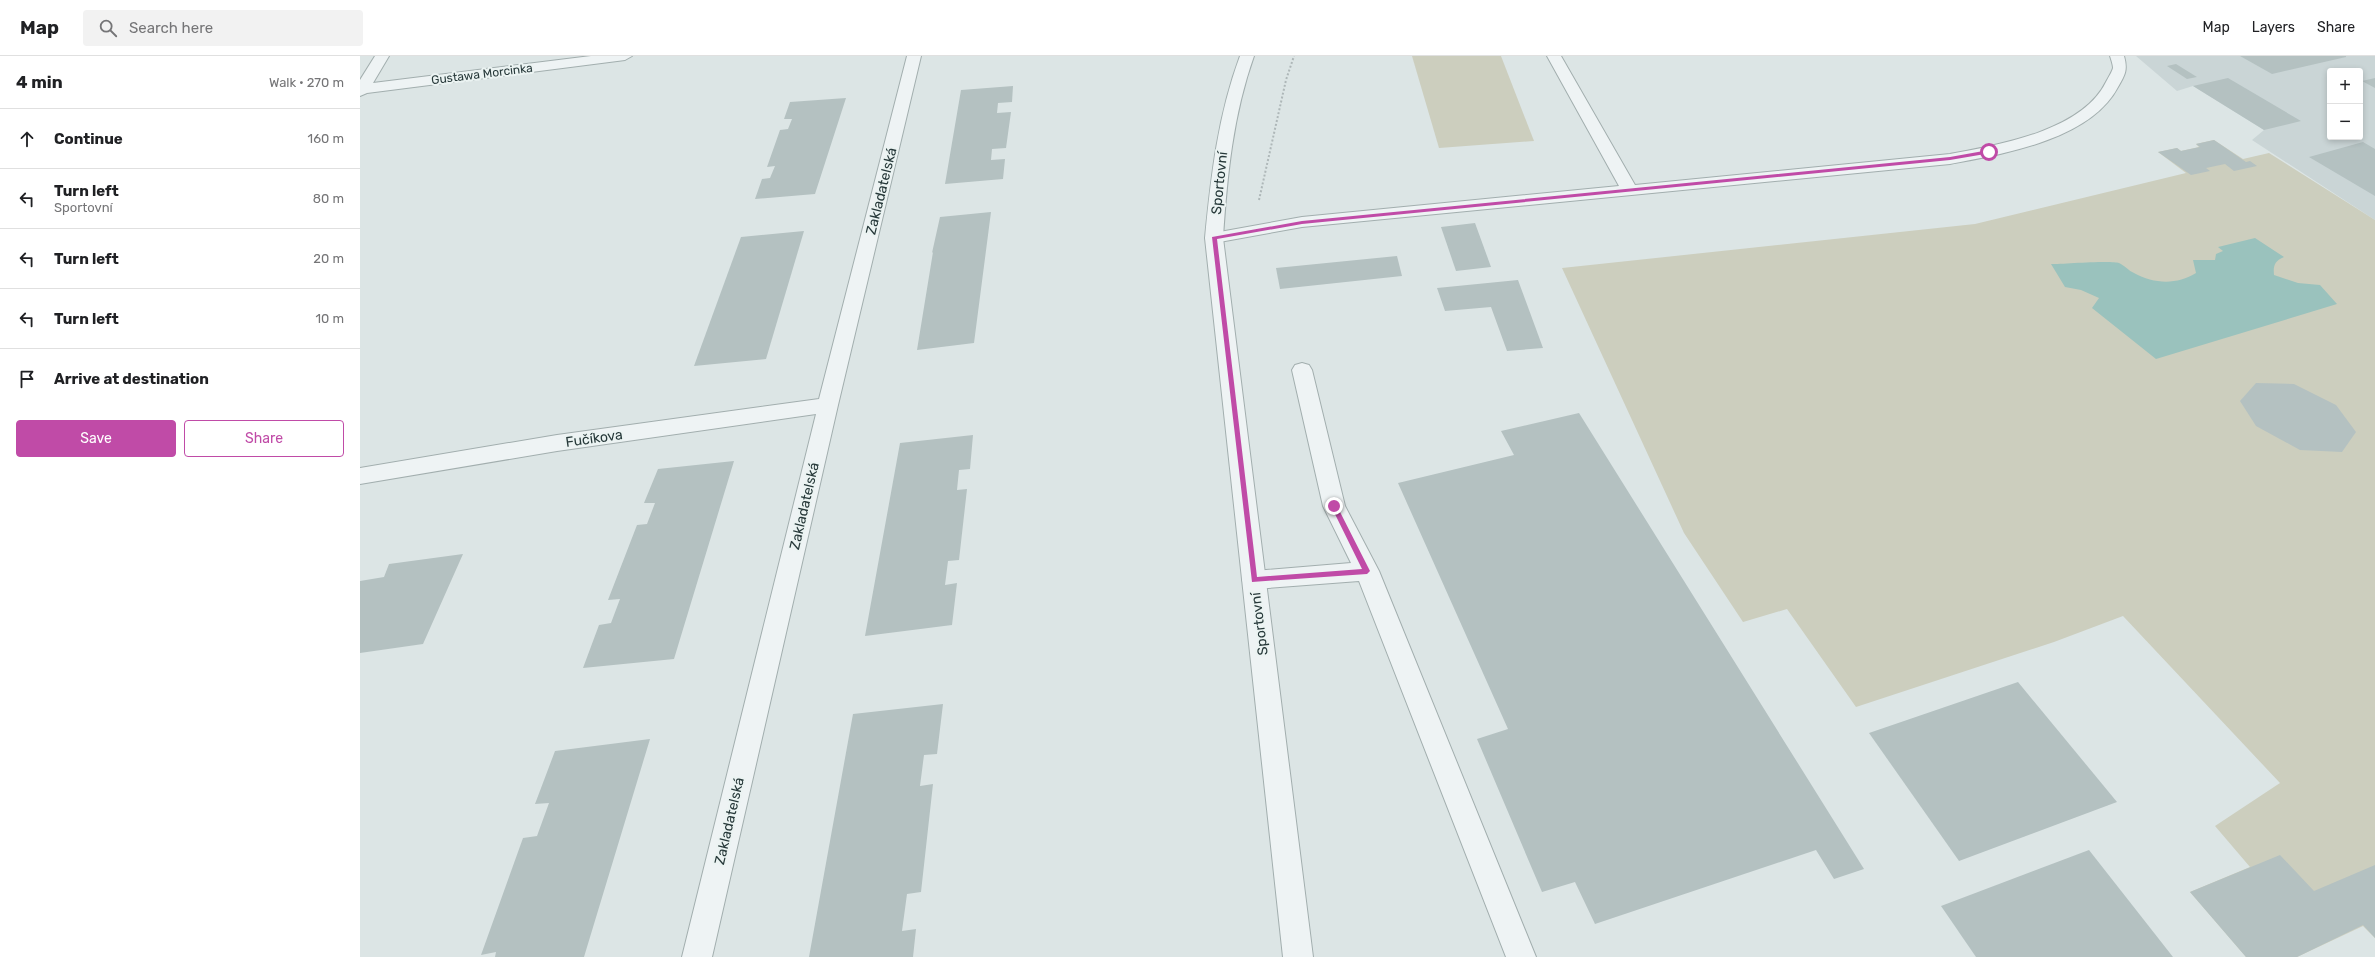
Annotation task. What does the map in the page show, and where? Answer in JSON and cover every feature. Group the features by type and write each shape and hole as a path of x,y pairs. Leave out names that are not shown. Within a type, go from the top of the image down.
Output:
{"street":[{"path":"361,90 382,56"},
{"name":"Gustawa Morcinka","path":"361,90 625,56"},
{"name":"Zakladatelská","path":"697,957 828,405 914,56"},
{"name":"Sportovní","path":"1247,56 1235,84 1221,154 1214,238 1298,957"},
{"path":"1554,56 1629,189"},
{"path":"1214,238 1302,222 1629,189 1950,159 1989,152 2068,125 2103,99 2120,68 2117,56"},
{"path":"1302,370 1334,506 1367,571 1521,957"},
{"name":"Fučíkova","path":"360,476 557,443 828,405"},
{"path":"1254,580 1367,571"}],"path":[{"path":"1252,231 1286,80 1294,56"}],"shaded area":[{"path":"1412,56 1501,56 1534,141 1439,148"},
{"path":"2136,56 2375,56 2375,220 2252,140 2264,130 2193,86 2177,91"},
{"path":"2214,140 2243,159 2269,153 2375,220 2375,938 2363,926 2297,957 2246,957 2190,892 2250,867 2215,826 2280,783 2123,616 2054,642 1856,707 1787,609 1743,622 1684,533 1562,268 1975,224 2186,173 2158,152 2177,148 2181,151 2199,147 2196,144"},
{"path":"2255,238 2284,257 2278,260 2275,264 2274,275 2298,283 2320,285 2337,304 2156,359 2092,308 2099,298 2081,290 2065,287 2051,264 2115,262 2123,265 2142,277 2149,279 2165,282 2181,280 2196,273 2193,260 2215,260 2216,254 2223,251 2218,247"}],"building":[{"path":"2240,56 2346,56 2346,57 2272,74"},
{"path":"2176,64 2197,77 2187,79 2167,66"},
{"path":"2228,78 2301,121 2264,130 2193,86"},
{"path":"2375,78 2375,88 2363,82"},
{"path":"1013,86 1012,102 998,103 997,113 1011,112 1006,148 992,149 991,160 1005,159 1003,179 945,184 961,90"},
{"path":"846,98 815,194 755,199 762,179 770,178 775,166 767,167 780,130 788,129 792,119 784,119 790,102"},
{"path":"2214,140 2246,162 2250,161 2257,166 2234,171 2225,164 2206,168 2210,171 2191,175 2158,152 2177,148 2181,151 2200,147 2196,144"},
{"path":"2363,142 2375,149 2375,196 2309,157"},
{"path":"991,212 974,343 917,350 933,252 932,253 940,217"},
{"path":"1475,223 1491,267 1456,271 1441,227"},
{"path":"804,231 766,359 694,366 741,237"},
{"path":"1397,256 1402,276 1280,289 1276,268"},
{"path":"1518,280 1543,348 1507,351 1491,307 1445,311 1437,288"},
{"path":"2256,383 2294,384 2336,405 2356,432 2342,452 2300,450 2256,426 2240,401"},
{"path":"1579,413 1864,869 1834,879 1816,850 1595,924 1575,882 1542,892 1477,739 1508,729 1398,483 1514,455 1501,431"},
{"path":"973,435 970,469 959,470 957,490 967,489 959,560 948,561 945,585 957,583 952,625 865,636 900,443"},
{"path":"734,461 674,659 583,668 599,625 611,623 620,599 608,600 637,525 647,524 655,503 644,503 658,469"},
{"path":"463,554 423,644 360,653 360,581 384,577 389,564"},
{"path":"2018,682 2117,802 1959,861 1869,733"},
{"path":"943,704 937,754 924,755 920,786 933,784 921,892 907,894 902,931 916,929 913,957 809,957 853,714"},
{"path":"650,739 584,957 495,957 496,952 481,955 523,838 537,836 549,803 535,804 555,751"},
{"path":"2089,850 2173,957 1976,957 1941,906"},
{"path":"2280,855 2314,891 2375,865 2375,938 2363,925 2297,957 2246,957 2190,892"}],"route":[{"path":"1334,506 1367,571 1254,580 1214,238 1302,222 1629,189 1950,159 1989,152"}]}
